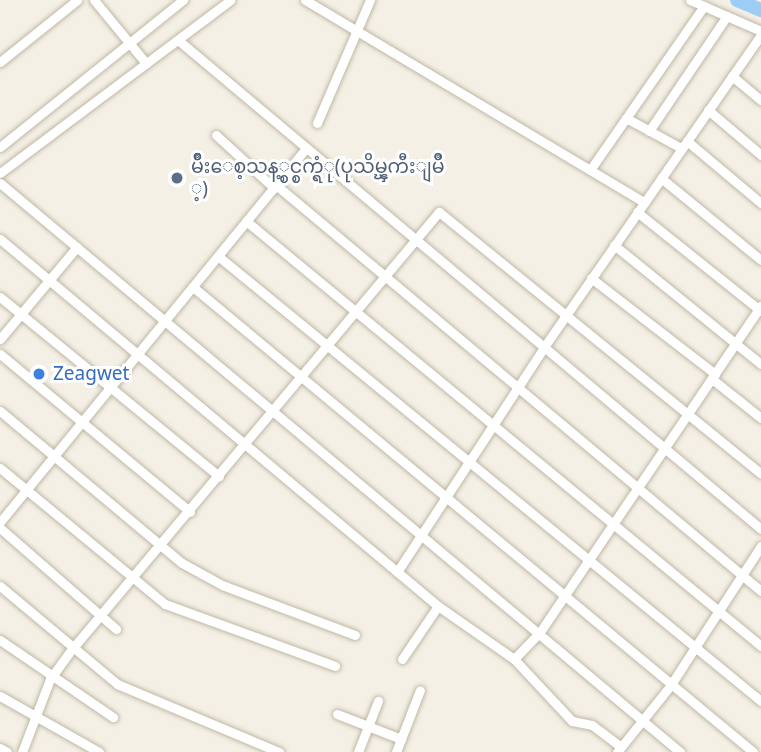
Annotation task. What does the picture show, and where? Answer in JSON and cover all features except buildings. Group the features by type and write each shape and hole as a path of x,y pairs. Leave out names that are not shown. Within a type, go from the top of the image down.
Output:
{"street":[{"path":"0,62 77,0"},
{"path":"94,0 144,59"},
{"path":"0,147 183,0"},
{"path":"1,171 144,59 178,40 230,0"},
{"path":"305,0 644,202"},
{"path":"317,123 370,0"},
{"path":"397,572 492,423 760,38 727,16 690,0"},
{"path":"590,170 704,6"},
{"path":"649,131 727,16"},
{"path":"178,40 761,529"},
{"path":"732,76 761,100"},
{"path":"708,110 761,155"},
{"path":"626,118 684,145 761,203"},
{"path":"216,135 761,591"},
{"path":"0,522 305,149"},
{"path":"661,178 761,260"},
{"path":"0,183 540,632 680,752"},
{"path":"22,752 50,679 72,649 161,547 271,409 301,378 325,344 414,238 442,212 761,474"},
{"path":"514,659 540,632 760,309 637,212"},
{"path":"246,221 761,646"},
{"path":"0,239 51,277 438,606 514,659 572,721 592,725 618,749 670,686 761,546"},
{"path":"614,245 761,364"},
{"path":"0,339 77,247"},
{"path":"218,256 761,701"},
{"path":"591,278 761,418"},
{"path":"193,287 563,598 753,752"},
{"path":"0,297 219,476"},
{"path":"0,354 190,512"},
{"path":"0,411 161,547 222,585 355,635"},
{"path":"0,468 131,579 165,604 335,666"},
{"path":"0,528 102,613 116,629"},
{"path":"0,586 117,684 279,752"},
{"path":"402,659 438,606"},
{"path":"0,640 50,679 113,717"},
{"path":"396,752 420,690"},
{"path":"0,696 99,752"},
{"path":"358,752 378,701"},
{"path":"337,714 401,739"},
{"path":"0,748 7,752"}],"waterway":[{"path":"737,0 761,10"}],"place":[{"name":"မ်ိဳးေစ့သန့္စင္စက္ရံု(ပုသိမ္ၾကီးျမိဳ ့)","path":"177,178"},
{"name":"Zeagwet","path":"39,374"}]}
